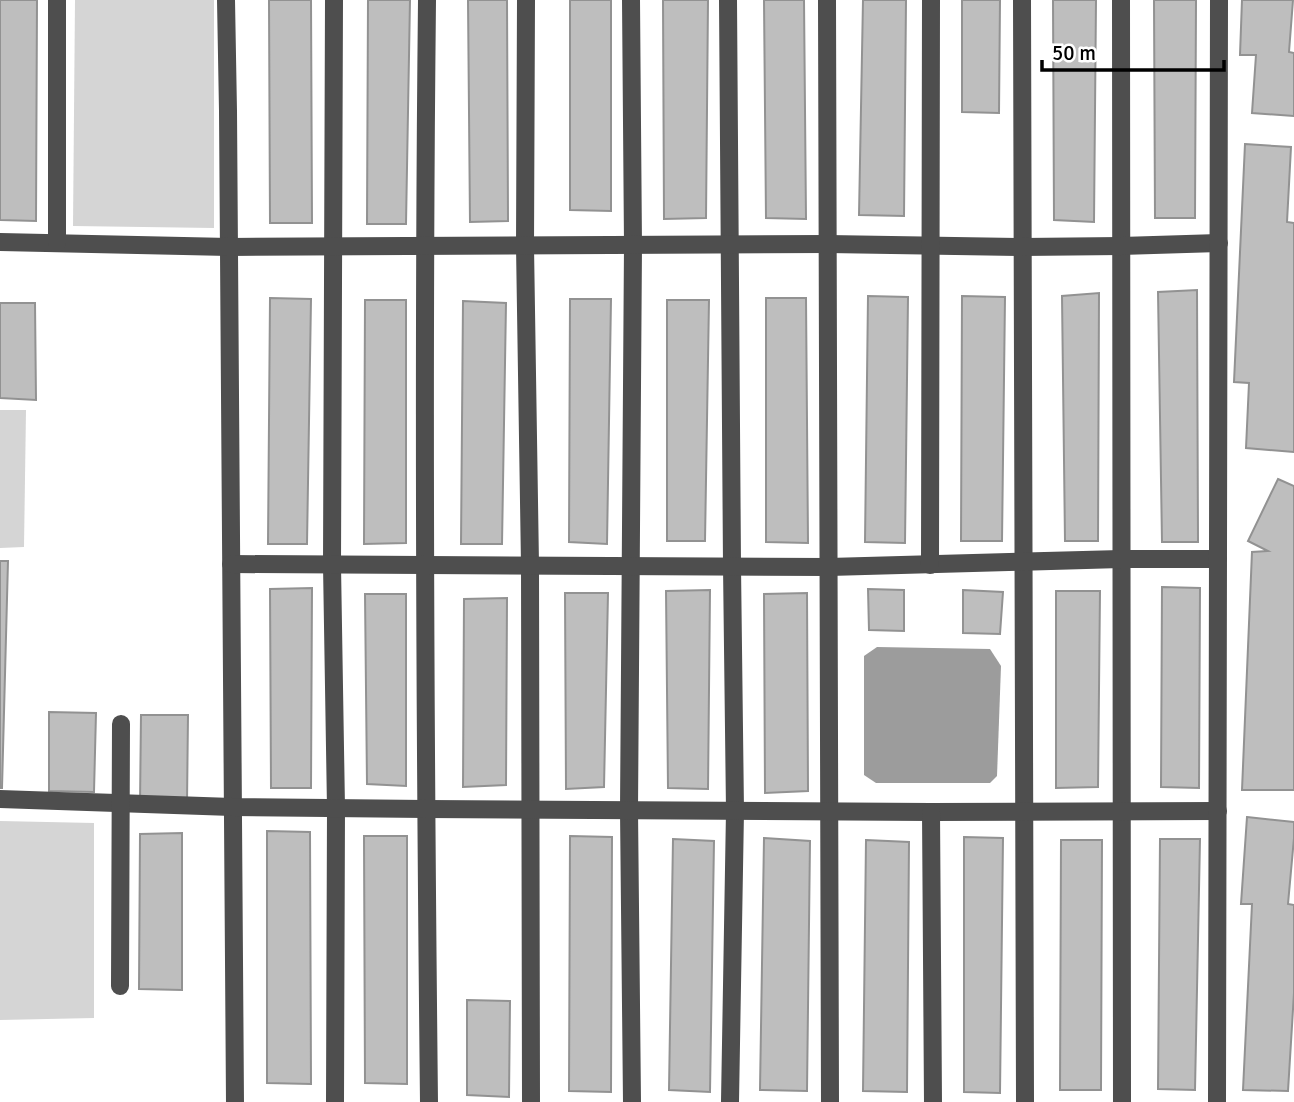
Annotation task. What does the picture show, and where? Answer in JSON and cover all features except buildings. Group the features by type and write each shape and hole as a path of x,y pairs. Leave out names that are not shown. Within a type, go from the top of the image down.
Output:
{"street":[{"path":"57,0 57,243"},
{"path":"226,0 235,1102"},
{"path":"334,0 332,565 336,808 335,1102"},
{"path":"427,0 424,246 429,1102"},
{"path":"526,0 525,246 530,565 531,1102"},
{"path":"631,0 634,245 629,810 632,1102"},
{"path":"728,0 736,811 730,1102"},
{"path":"827,0 830,1102"},
{"path":"930,565 931,0"},
{"path":"1022,0 1025,1102"},
{"path":"1121,0 1122,1102"},
{"path":"1217,1102 1219,0"},
{"path":"0,242 229,247 731,244 1023,247 1219,243"},
{"path":"231,564 829,567 1218,559"},
{"path":"120,986 121,724"},
{"path":"0,799 232,807 426,809 1218,811"},
{"path":"931,812 933,1102"}],"shaded area":[{"path":"75,0 214,0 214,228 73,226"},
{"path":"0,410 26,410 24,547 0,548"},
{"path":"877,647 990,649 1001,666 997,776 990,783 876,783 864,775 864,656"},
{"path":"0,821 94,823 94,1018 0,1020"}]}
